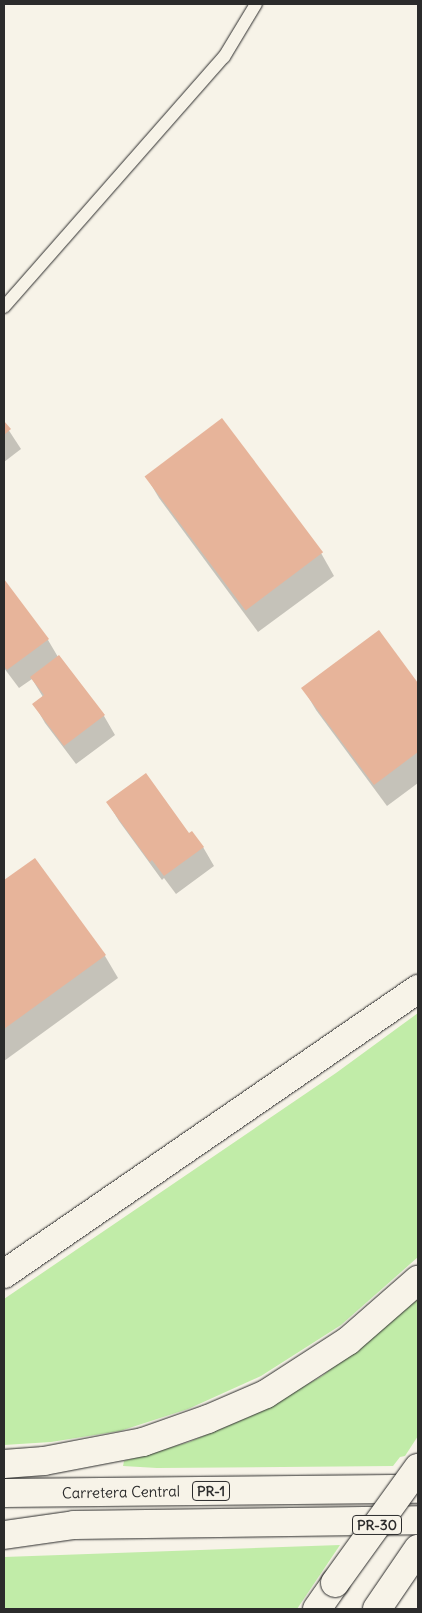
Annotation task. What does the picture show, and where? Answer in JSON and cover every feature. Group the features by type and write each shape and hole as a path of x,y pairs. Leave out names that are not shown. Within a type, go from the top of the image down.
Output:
{"main road":[{"path":"4,1274 418,989"},
{"path":"4,1464 61,1458 143,1442 208,1419 266,1394 348,1341 418,1280"},
{"name":"PR-30","path":"317,1609 418,1468"},
{"name":"Carretera Central","path":"4,1494 418,1488"},
{"name":"PR-1","path":"4,1535 74,1525 418,1520"},
{"name":"PR-30","path":"378,1608 418,1550"}],"lane":[{"path":"4,307 224,57 256,4"}],"green space":[{"path":"418,1013 418,1257 341,1325 261,1376 188,1409 120,1431 51,1442 4,1445 4,1299 336,1073"},
{"path":"418,1299 418,1436 405,1456 400,1457 393,1466 157,1468 123,1466 124,1461 189,1442 251,1416 322,1376"},
{"path":"340,1545 297,1609 4,1609 4,1557"}],"building":[{"path":"222,418 323,552 246,611 145,476"},
{"path":"4,421 11,429 4,435"},
{"path":"4,579 49,639 7,670 4,666"},
{"path":"379,630 418,683 418,752 374,785 301,688"},
{"path":"59,655 105,715 64,746 32,704 44,695 30,677"},
{"path":"146,773 189,833 192,831 204,847 164,876 152,860 150,862 106,802"},
{"path":"35,858 106,955 4,1029 4,880"}]}
